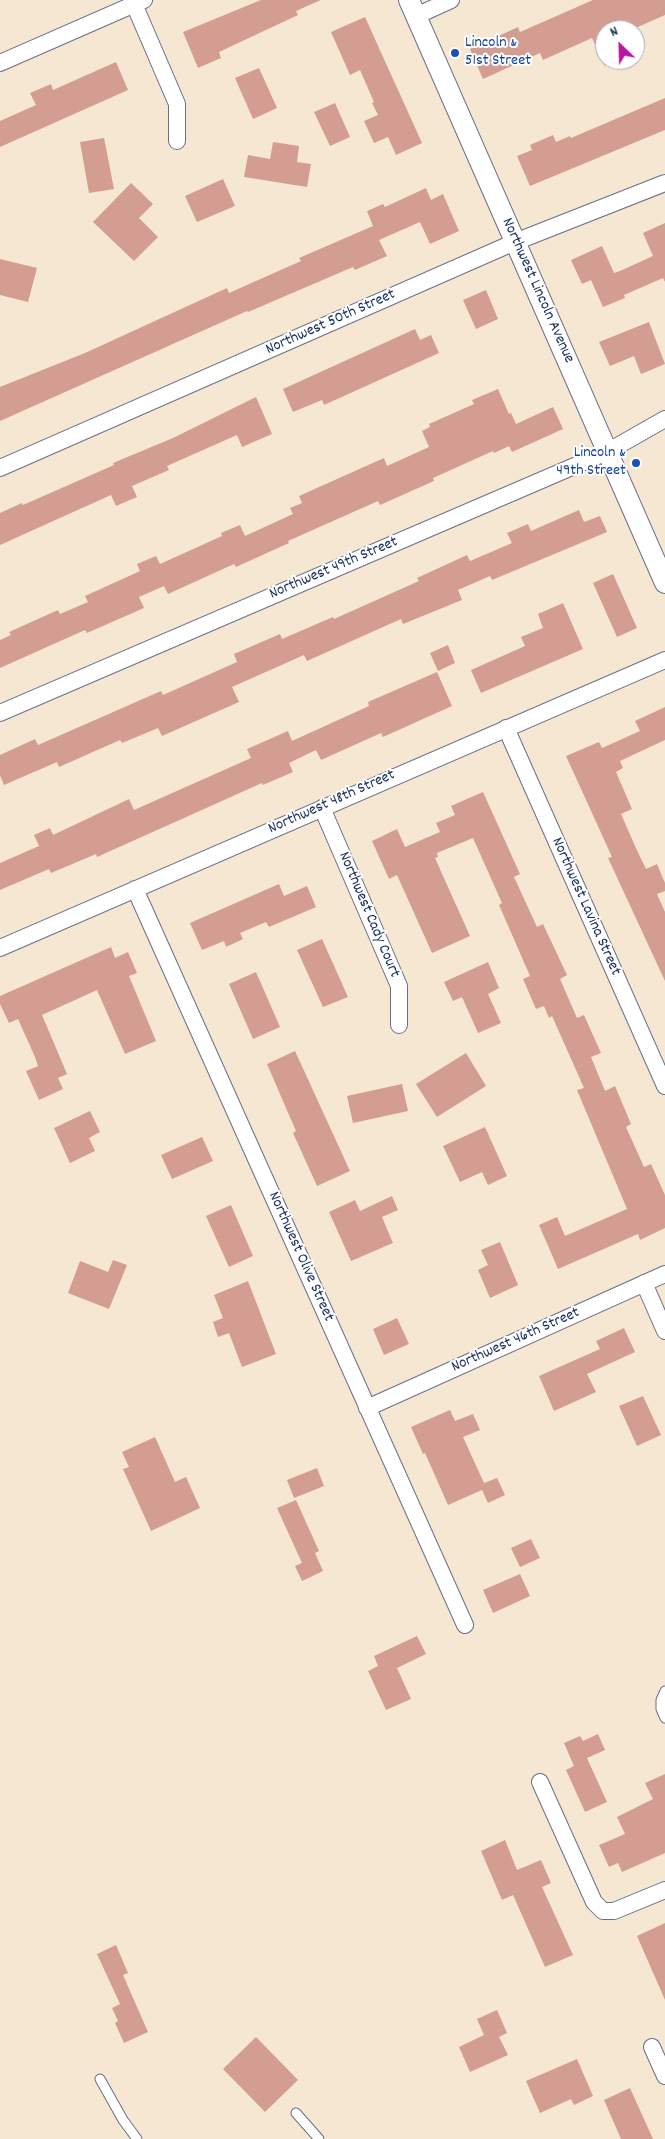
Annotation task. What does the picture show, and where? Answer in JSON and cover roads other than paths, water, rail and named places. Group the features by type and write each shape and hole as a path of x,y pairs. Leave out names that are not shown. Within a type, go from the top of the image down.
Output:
{"street":[{"path":"412,8 451,0"},
{"path":"0,63 139,2 177,104 178,141"},
{"name":"Northwest Lincoln Avenue","path":"412,8 665,583"},
{"name":"Northwest 50th Street","path":"0,468 515,242 665,183"},
{"name":"Northwest 49th Street","path":"0,713 607,452 635,438 665,419"},
{"name":"Northwest 48th Street","path":"0,948 665,660"},
{"name":"Northwest Lavina Street","path":"506,728 665,1086"},
{"name":"Northwest Cady Court","path":"322,808 399,986 398,1025"},
{"name":"Northwest Olive Street","path":"134,889 465,1625"},
{"name":"Northwest 46th Street","path":"367,1408 665,1274"},
{"path":"644,1283 665,1331"},
{"path":"540,1782 594,1902 602,1911 614,1911 665,1890"},
{"path":"652,2047 665,2076"}],"lane":[{"path":"665,1692 661,1700 661,1709 665,1718"},
{"path":"100,2079 123,2120 137,2139"},
{"path":"296,2113 319,2139"}],"place":[{"name":"Lincoln & 51st Street","path":"455,53"},
{"name":"Lincoln & 49th Street","path":"636,463"}]}
